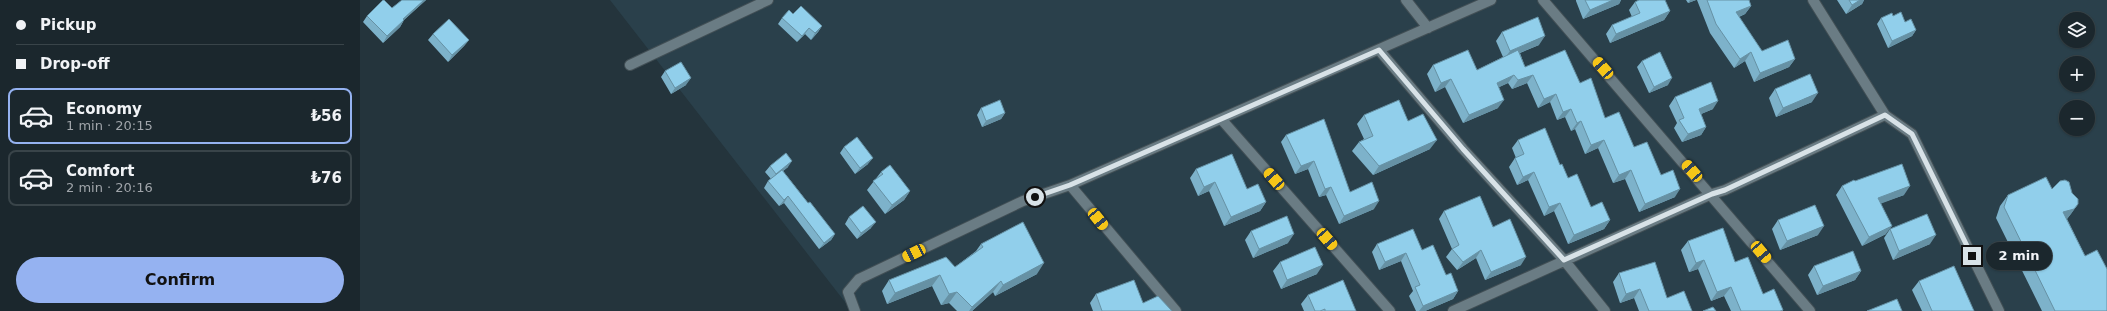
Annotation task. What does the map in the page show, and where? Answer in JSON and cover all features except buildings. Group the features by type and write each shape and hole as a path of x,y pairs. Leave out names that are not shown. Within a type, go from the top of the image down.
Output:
{"street":[{"path":"630,65 768,0"},
{"path":"1406,0 1428,28"},
{"path":"855,311 848,292 859,279 1023,201 1070,185 1222,120 1491,0"},
{"path":"1544,0 1712,194 1810,311"},
{"path":"1814,0 1885,115 1912,134 1999,311"},
{"path":"1379,50 1463,149 1564,260 1605,311"},
{"path":"1453,311 1712,194 1725,190 1885,115"},
{"path":"1222,120 1390,311"},
{"path":"1070,185 1176,311"}],"shaded area":[{"path":"610,0 2107,0 2107,311 852,311"}],"route":[{"path":"1035,197 1070,185 1379,50 1463,149 1564,260 1712,194 1725,190 1885,115 1912,134 1972,256"}]}
